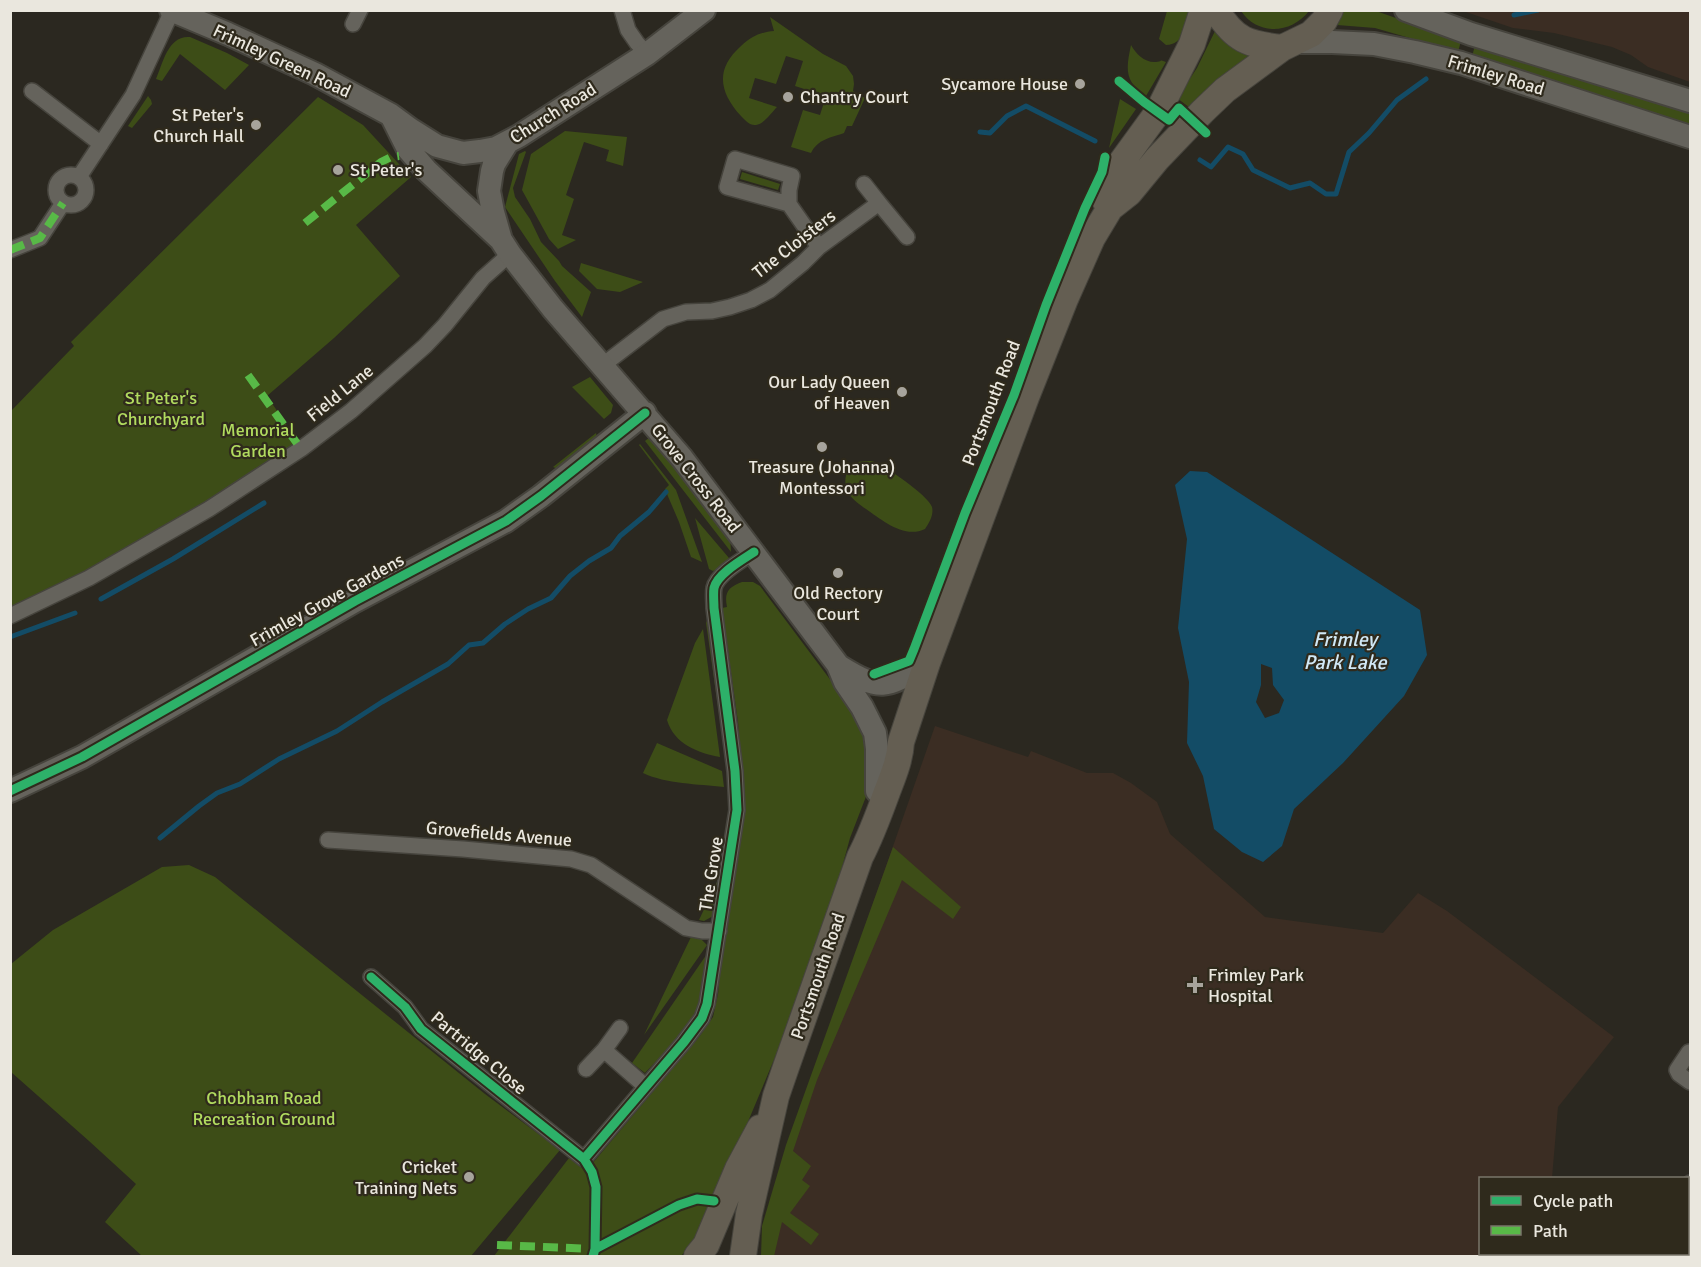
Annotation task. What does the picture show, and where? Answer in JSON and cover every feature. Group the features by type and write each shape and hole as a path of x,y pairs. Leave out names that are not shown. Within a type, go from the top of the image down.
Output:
{"main road":[{"name":"Church Road","path":"391,115 437,146 458,152 488,150 507,142 647,54 704,10"},
{"name":"Portsmouth Road","path":"1110,208 1103,197 1118,168 1158,112 1192,44 1203,10"},
{"path":"1216,10 1226,27 1240,38 1255,45 1289,45"},
{"name":"Portsmouth Road","path":"743,1257 749,1214 776,1096 860,857 872,834 901,753 901,742 927,663 1026,397 1092,238 1110,208 1129,193 1175,138 1217,97 1289,45 1311,34 1330,10"},
{"name":"Frimley Road","path":"1406,10 1471,34 1690,101"},
{"name":"Frimley Green Road","path":"172,11 284,59 391,115"},
{"name":"Frimley Road","path":"1289,45 1332,42 1374,44 1415,52 1461,63 1690,137"},
{"name":"Grove Cross Road","path":"391,115 408,149 426,170 506,247 553,309 682,458 838,666 875,733 877,791"},
{"name":"Grove Cross Road","path":"506,247 493,212 489,184 494,164 507,142"},
{"name":"Frimley Grove Gardens","path":"10,791 82,757 364,596 506,521 645,413"},
{"name":"Grove Cross Road","path":"838,666 861,680 884,684 900,679 927,663"},
{"name":"Portsmouth Road","path":"860,857 863,830 894,748 901,742"},
{"name":"Portsmouth Road","path":"697,1257 706,1245 738,1169 776,1096"}],"street":[{"path":"622,10 628,30 647,54"},
{"path":"10,249 39,238 63,203 68,206 79,204 86,196 86,186 80,177 133,95 172,11"},
{"path":"32,91 101,144"},
{"path":"864,184 908,237"},
{"name":"The Cloisters","path":"603,365 663,319 686,312 711,311 730,307 770,290 819,247 879,203"},
{"path":"789,204 819,247"},
{"name":"Field Lane","path":"10,616 89,578 209,509 301,449 351,411 425,346 467,299 506,247"},
{"name":"The Grove","path":"571,1149 584,1159 702,1018 707,1004 737,810 735,771 714,608 714,588 725,573 754,552"},
{"name":"Grovefields Avenue","path":"328,840 571,859 591,865 686,928 719,931"},
{"name":"Partridge Close","path":"371,977 405,1007 421,1029 571,1149"},
{"path":"586,1069 620,1028"},
{"path":"603,1050 645,1086"},
{"path":"1689,1052 1677,1070 1690,1082"}],"shaded area":[{"path":"1463,11 1690,11 1690,82 1648,67 1631,55 1612,47 1554,33 1513,28"},
{"name":"Frimley Park Hospital","path":"935,726 1028,757 1031,751 1087,773 1113,773 1131,783 1157,802 1170,834 1265,917 1383,933 1418,893 1447,911 1614,1037 1558,1107 1552,1177 1479,1177 1479,1255 1597,1256 764,1256 804,1101"}],"green space":[{"path":"1167,11 1192,11 1181,38 1177,42 1166,45 1159,39"},
{"path":"1241,11 1309,11 1293,24 1275,29 1256,25"},
{"path":"1343,11 1376,11 1461,41 1458,52 1375,28 1337,25"},
{"path":"770,17 823,54 846,66 853,76 853,91 865,98 852,126 847,126 844,133 821,142 811,153 791,147 803,110 820,115 826,96 795,86 803,61 786,56 776,84 755,78 749,98 777,107 759,124 752,125 744,119 724,89 724,72 727,63 748,40 774,31"},
{"path":"1216,29 1251,56 1190,108 1177,98 1197,68"},
{"path":"190,37 249,65 225,90 180,54 162,81 156,79 171,45 176,40"},
{"path":"1131,45 1138,55 1145,59 1152,62 1161,60 1166,62 1146,96 1134,85 1128,74"},
{"path":"1475,45 1690,112 1690,125 1472,57"},
{"path":"148,96 152,104 132,128 128,126"},
{"name":"St Peter's Churchyard","path":"318,97 363,125 411,177 356,225 400,276 334,338 267,396 301,446 197,513 11,613 11,411 74,346 71,342"},
{"path":"1120,99 1136,109 1109,148"},
{"path":"565,131 627,137 623,166 606,161 609,150 584,142 566,195 574,199 562,235 576,240 558,249 549,239 522,190 531,154"},
{"path":"525,151 513,188 515,197 530,219 541,242 562,266 591,292 582,317 505,207 519,154"},
{"path":"742,172 780,184 778,190 740,179"},
{"path":"581,263 643,282 620,292 597,289 579,271"},
{"path":"590,377 613,405 611,413 604,419 572,387"},
{"path":"596,433 597,438 558,469 553,467"},
{"path":"650,437 730,536 731,552 645,441"},
{"path":"640,444 676,490 702,562 691,557 665,489 669,485"},
{"path":"872,461 905,481 929,502 932,513 925,529 909,532 894,527 861,506 851,496 845,480 848,471 858,462"},
{"path":"695,518 729,558 723,566 713,571 709,569"},
{"path":"742,582 753,582 760,586 865,726 872,781 850,838 838,882 794,1012 696,1240 681,1256 494,1256 569,1158 586,1171 699,1037 713,1017 744,807 738,722 722,608 727,607 728,591"},
{"path":"709,615 728,756 725,756 706,623"},
{"path":"703,629 720,757 688,746 675,735 667,720 695,643"},
{"path":"657,743 722,771 724,787 672,781 643,773"},
{"path":"893,847 961,907 953,919 902,880 817,1080 793,1151 811,1166 802,1180 810,1186 790,1213 819,1234 811,1245 782,1222 774,1256 761,1256 762,1226 786,1145"},
{"name":"Chobham Road Recreation Ground","path":"189,865 215,877 485,1094 560,1150 471,1256 142,1256 105,1222 136,1184 11,1072 11,964 53,930 162,867"},
{"path":"722,871 715,915 704,921 699,920"},
{"path":"691,937 701,939 707,945 644,1035"},
{"path":"709,951 702,992 694,1016 679,1038 645,1073 632,1063"}],"water":[{"name":"Frimley Park Lake","path":"1190,471 1207,472 1420,610 1427,655 1404,696 1343,763 1294,809 1282,846 1263,862 1242,852 1214,829 1203,776 1187,743 1189,682 1178,628 1187,539 1175,485","holes":["1261,664 1272,668 1273,685 1284,700 1279,713 1265,718 1256,702 1261,685"]}],"waterway":[{"path":"1514,15 1538,10"},
{"path":"1200,160 1211,167 1228,147 1243,154 1253,170 1290,188 1310,183 1326,194 1336,194 1349,152 1369,133 1397,100 1426,79"},
{"path":"980,132 990,133 1007,116 1026,106 1095,141"},
{"path":"160,838 217,793 240,784 279,759 337,731 448,664 469,645 483,643 505,624 551,598 570,576 611,548 620,536 649,512 666,492"},
{"path":"101,599 173,559 264,503"},
{"path":"10,637 75,613"}],"marked path":[{"path":"305,223 381,162 399,156"},
{"path":"10,250 40,238 63,203"},
{"path":"248,375 301,449"},
{"path":"497,1245 595,1249"}],"cycle path":[{"path":"1119,81 1169,120 1179,108 1206,133"},
{"path":"874,674 909,661 965,513 1014,395 1046,305 1102,172 1105,157"},
{"path":"10,791 82,757 355,601 506,521 645,413"},
{"path":"371,977 405,1007 421,1029 584,1159 684,1042 702,1018 707,1004 737,810 735,771 714,608 714,590 716,583 725,573 754,552"},
{"path":"584,1159 592,1172 596,1187 593,1256"},
{"path":"595,1249 679,1205 697,1199 714,1201"}],"place":[{"name":"Sycamore House","path":"1080,84"},
{"name":"Chantry Court","path":"788,97"},
{"name":"St Peter's Church Hall","path":"256,125"},
{"name":"St Peter's","path":"338,170"},
{"name":"Our Lady Queen of Heaven","path":"902,392"},
{"name":"Treasure (Johanna) Montessori","path":"822,447"},
{"name":"Old Rectory Court","path":"838,573"},
{"name":"Frimley Park Hospital","path":"1195,985"},
{"name":"Cricket Training Nets","path":"469,1177"}],"park label":[{"name":"Memorial Garden","path":"258,440"}]}
